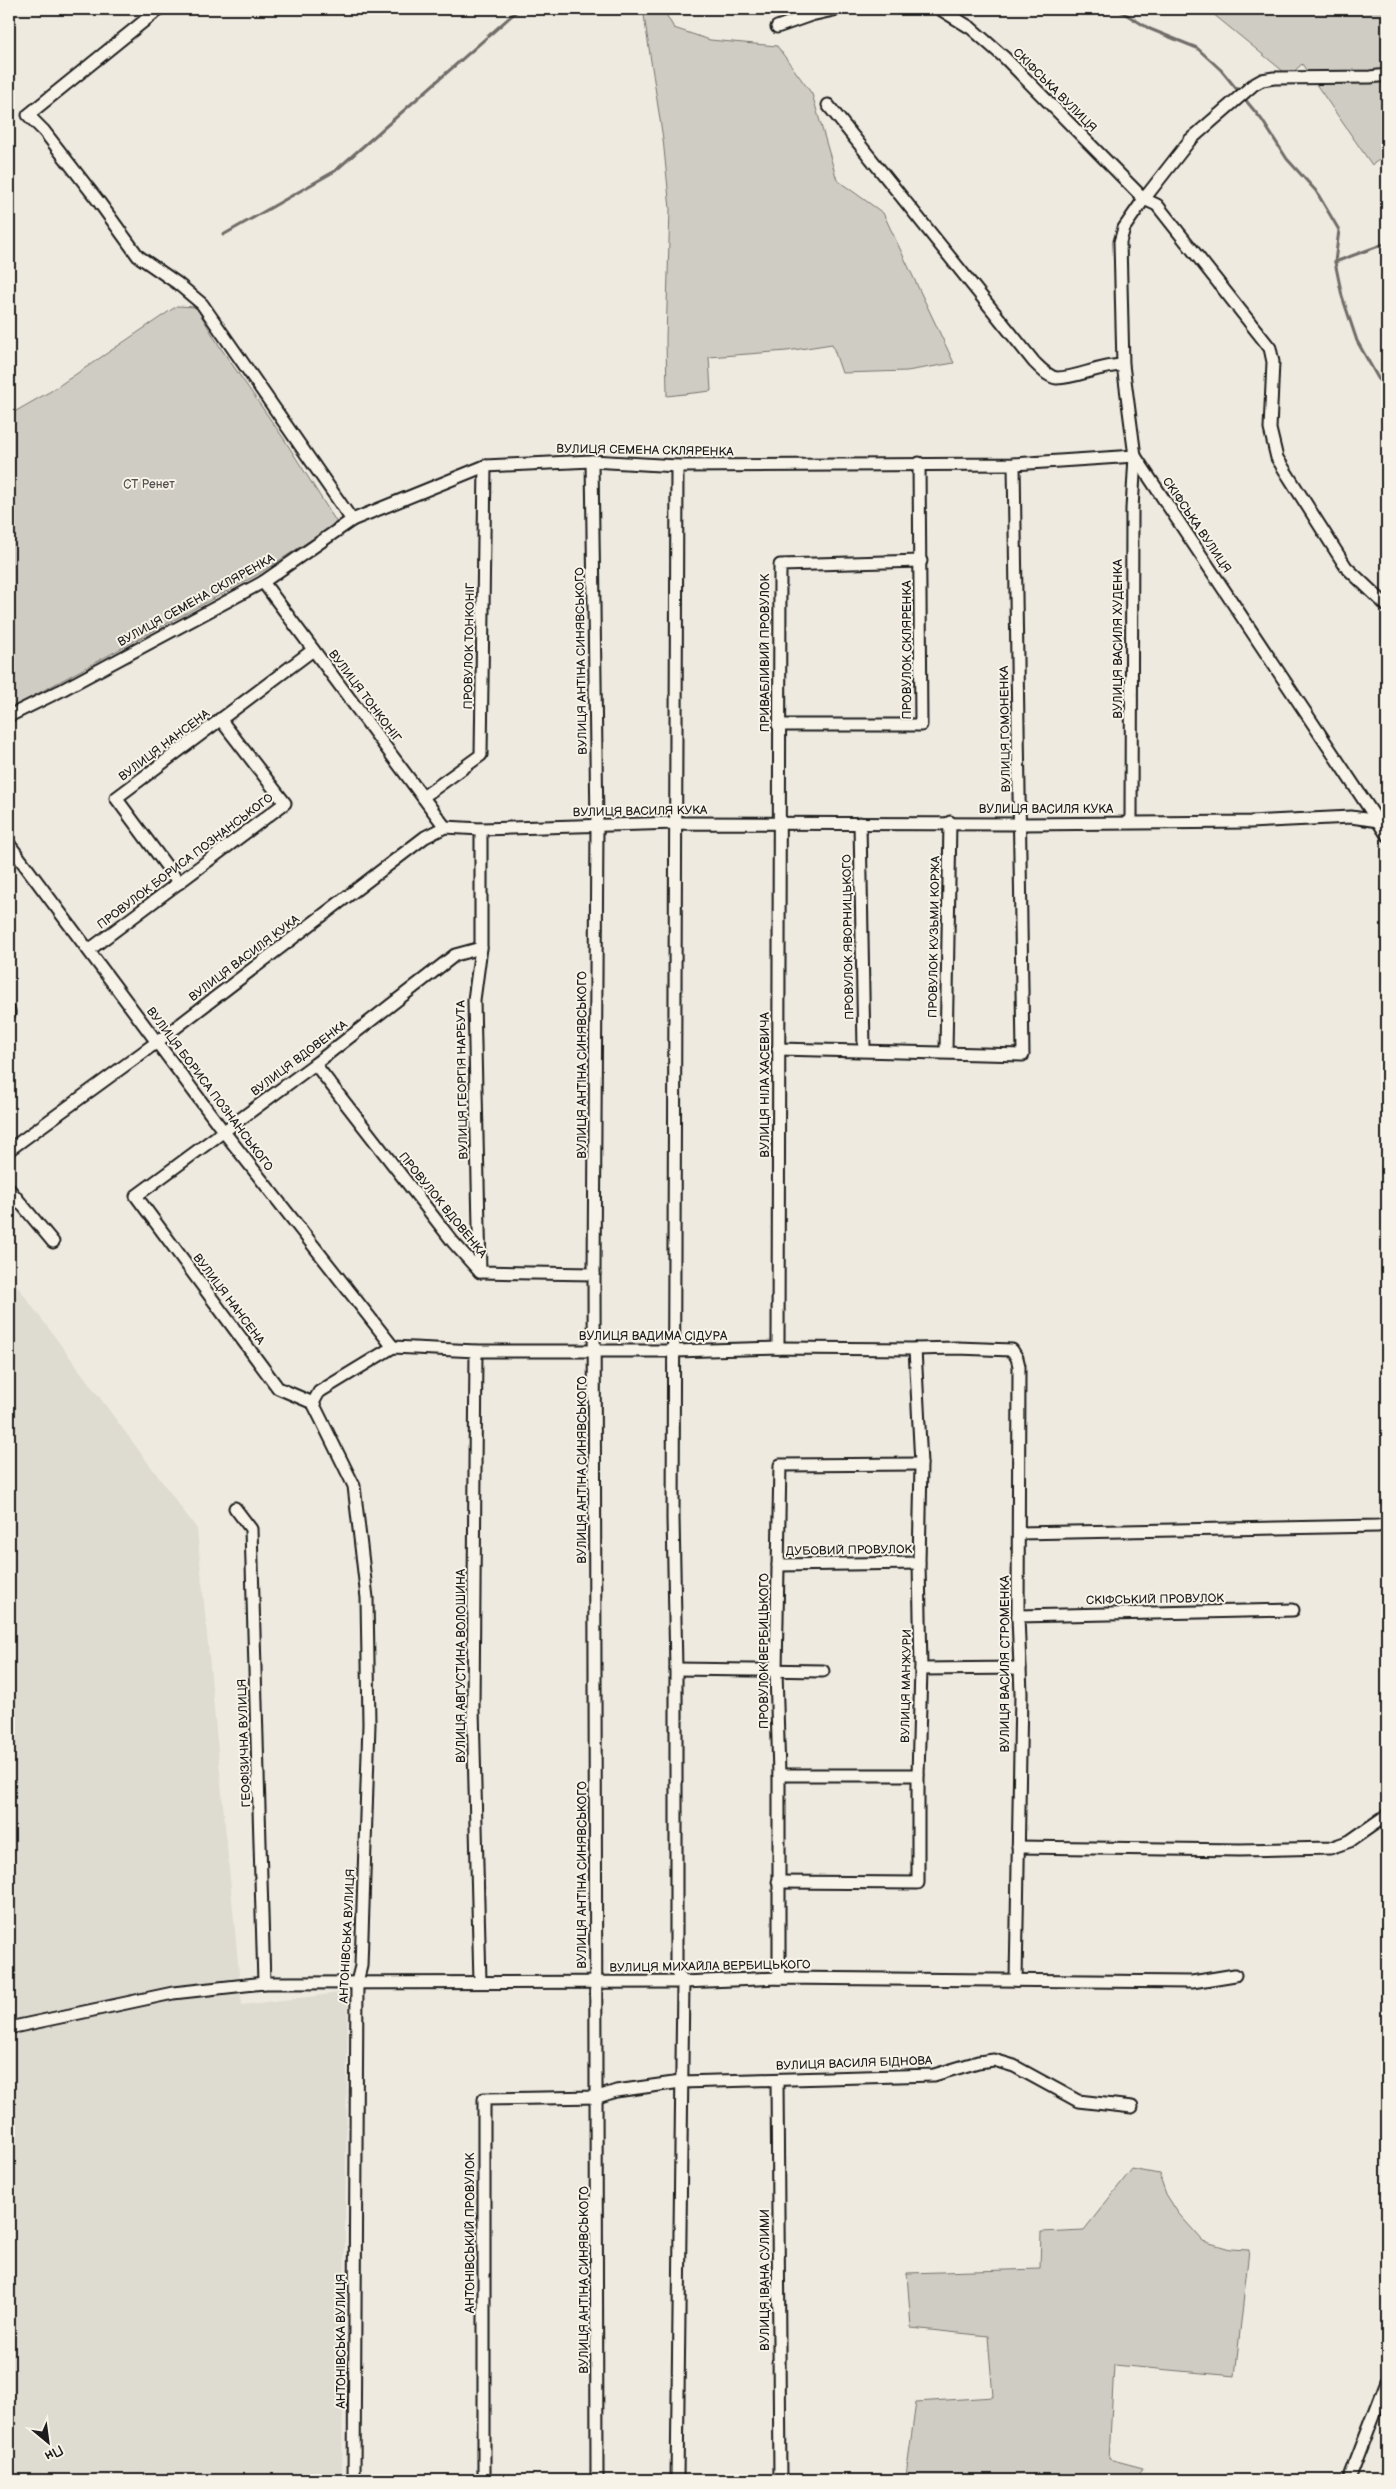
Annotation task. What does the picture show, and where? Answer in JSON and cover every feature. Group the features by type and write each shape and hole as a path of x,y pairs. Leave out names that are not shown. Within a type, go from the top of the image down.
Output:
{"street":[{"path":"158,9 28,114 44,131 93,194 138,256 178,283 202,304 352,520"},
{"path":"777,28 811,15 838,9"},
{"name":"СКІФСЬКА ВУЛИЦЯ","path":"940,9 972,28 1005,58 1144,199 1157,205 1172,221 1270,348 1273,362 1270,429 1277,458 1346,567 1387,606"},
{"name":"СКІФСЬКА ВУЛИЦЯ","path":"1383,820 1135,456 1122,365 1120,242 1124,228 1190,140 1253,85 1262,80 1274,78 1370,77 1387,75"},
{"path":"828,105 1034,362 1046,374 1056,378 1110,365 1122,365"},
{"name":"ВУЛИЦЯ СЕМЕНА СКЛЯРЕНКА","path":"9,716 60,691 263,582 352,520 485,466 592,461 677,466 919,463 1014,464 1135,456"},
{"name":"ВУЛИЦЯ ВАСИЛЯ ХУДЕНКА","path":"1131,822 1132,509 1135,456"},
{"name":"ВУЛИЦЯ АНТІНА СИНЯВСЬКОГО","path":"592,461 596,826 594,1274 596,1350 596,1981 598,2097 597,2480"},
{"name":"ПРОВУЛОК СКЛЯРЕНКА","path":"778,725 921,725 919,463"},
{"name":"ВУЛИЦЯ ГОМОНЕНКА","path":"946,1052 1023,1054 1014,464"},
{"name":"ПРОВУЛОК ТОНКОНІГ","path":"423,797 481,755 485,466"},
{"path":"677,466 673,1518 676,1669 676,1971 683,1982 677,2480"},
{"name":"ПРИВАБЛИВИЙ ПРОВУЛОК","path":"778,822 780,564 921,561"},
{"name":"ВУЛИЦЯ ТОНКОНІГ","path":"263,582 446,827"},
{"name":"ВУЛИЦЯ НАНСЕНА","path":"179,883 116,798 313,650"},
{"name":"ПРОВУЛОК БОРИСА ПОЗНАНСЬКОГО","path":"89,950 285,803 220,719"},
{"name":"ВУЛИЦЯ ВАСИЛЯ КУКА","path":"9,1150 157,1042 425,837 446,827 481,829 778,822 1020,824 1250,822 1351,817 1383,820"},
{"path":"1383,820 1387,835"},
{"name":"ВУЛИЦЯ НІЛА ХАСЕВИЧА","path":"778,822 778,1348"},
{"name":"ПРОВУЛОК КУЗЬМИ КОРЖА","path":"946,1052 950,822"},
{"name":"ПРОВУЛОК ЯВОРНИЦЬКОГО","path":"860,823 864,1050"},
{"name":"ВУЛИЦЯ ГЕОРГІЯ НАРБУТА","path":"480,1272 474,1000 481,948 481,829"},
{"name":"ВУЛИЦЯ БОРИСА ПОЗНАНСЬКОГО","path":"9,844 224,1132 393,1347"},
{"name":"ВУЛИЦЯ ВДОВЕНКА","path":"136,1196 315,1064 455,955 481,948"},
{"path":"778,1049 946,1052"},
{"name":"ПРОВУЛОК ВДОВЕНКА","path":"315,1064 453,1242 480,1272 594,1274"},
{"path":"9,1189 53,1242"},
{"name":"ВУЛИЦЯ НАНСЕНА","path":"136,1196 278,1388 313,1403"},
{"path":"313,1403 319,1392 393,1347"},
{"name":"ВУЛИЦЯ ВАДИМА СІДУРА","path":"393,1347 476,1351 675,1351 778,1348 916,1350 957,1348 1012,1350"},
{"name":"ВУЛИЦЯ МАНЖУРИ","path":"778,1882 918,1883 918,1775 921,1669 919,1563 922,1464 916,1350"},
{"name":"ВУЛИЦЯ ВАСИЛЯ СТРОМЕНКА","path":"1012,1350 1020,1366 1018,1616 1020,1668 1016,1980"},
{"name":"ВУЛИЦЯ АВГУСТИНА ВОЛОШИНА","path":"476,1351 473,1709 480,1982"},
{"name":"АНТОНІВСЬКА ВУЛИЦЯ","path":"313,1403 354,1486 367,1598 369,1724 361,1966 357,1982 354,2480"},
{"name":"ПРОВУЛОК ВЕРБИЦЬКОГО","path":"779,1978 779,1775 776,1670 780,1465 922,1464"},
{"name":"ГЕОФІЗИЧНА ВУЛИЦЯ","path":"235,1508 251,1529 264,1982"},
{"path":"1019,1533 1378,1526 1387,1524"},
{"name":"ДУБОВИЙ ПРОВУЛОК","path":"778,1565 919,1563"},
{"name":"СКІФСЬКИЙ ПРОВУЛОК","path":"1018,1616 1294,1610"},
{"path":"921,1669 1020,1668"},
{"path":"676,1669 823,1671"},
{"path":"779,1775 918,1775"},
{"path":"1018,1847 1024,1849 1240,1850 1330,1848 1350,1841 1387,1814"},
{"name":"ВУЛИЦЯ МИХАЙЛА ВЕРБИЦЬКОГО","path":"9,2028 173,1994 264,1982 683,1982 779,1978 1192,1982 1235,1975"},
{"name":"ВУЛИЦЯ ВАСИЛЯ БІДНОВА","path":"598,2097 616,2091 681,2082 934,2075 978,2062 994,2060 1014,2066 1078,2101 1132,2106"},
{"name":"ВУЛИЦЯ ІВАНА СУЛИМИ","path":"777,2080 780,2480"},
{"name":"АНТОНІВСЬКИЙ ПРОВУЛОК","path":"484,2480 484,2099 598,2097"},
{"path":"1349,2480 1387,2381"}],"shaded area":[{"path":"9,1275 197,1529 242,2005 348,1992 342,2480 9,2480"}],"green space":[{"path":"643,9 663,9 674,28 710,40 777,46 812,94 837,180 883,213 954,363 907,371 842,373 832,344 787,351 709,357 711,391 667,396 666,338 670,209 663,139"},
{"path":"1207,9 1387,9 1387,154 1372,165 1302,64 1289,76"},
{"name":"СТ Ренет","path":"177,306 196,307 220,347 284,439 337,523 257,575 9,709 9,415 51,391"},
{"path":"1132,2169 1159,2174 1166,2194 1178,2213 1203,2241 1230,2249 1249,2250 1235,2376 1114,2365 1109,2459 1143,2468 1136,2480 849,2480 906,2476 916,2402 993,2397 988,2336 911,2328 907,2273 1040,2269 1041,2232 1084,2230"}],"waterway":[{"path":"223,235 335,171 519,9"},
{"path":"1117,9 1150,29 1197,48 1221,70 1239,92"},
{"path":"1243,97 1262,120 1287,159 1316,191 1339,230 1335,262 1342,296 1357,341 1387,394"},
{"path":"1335,262 1387,243"}]}
